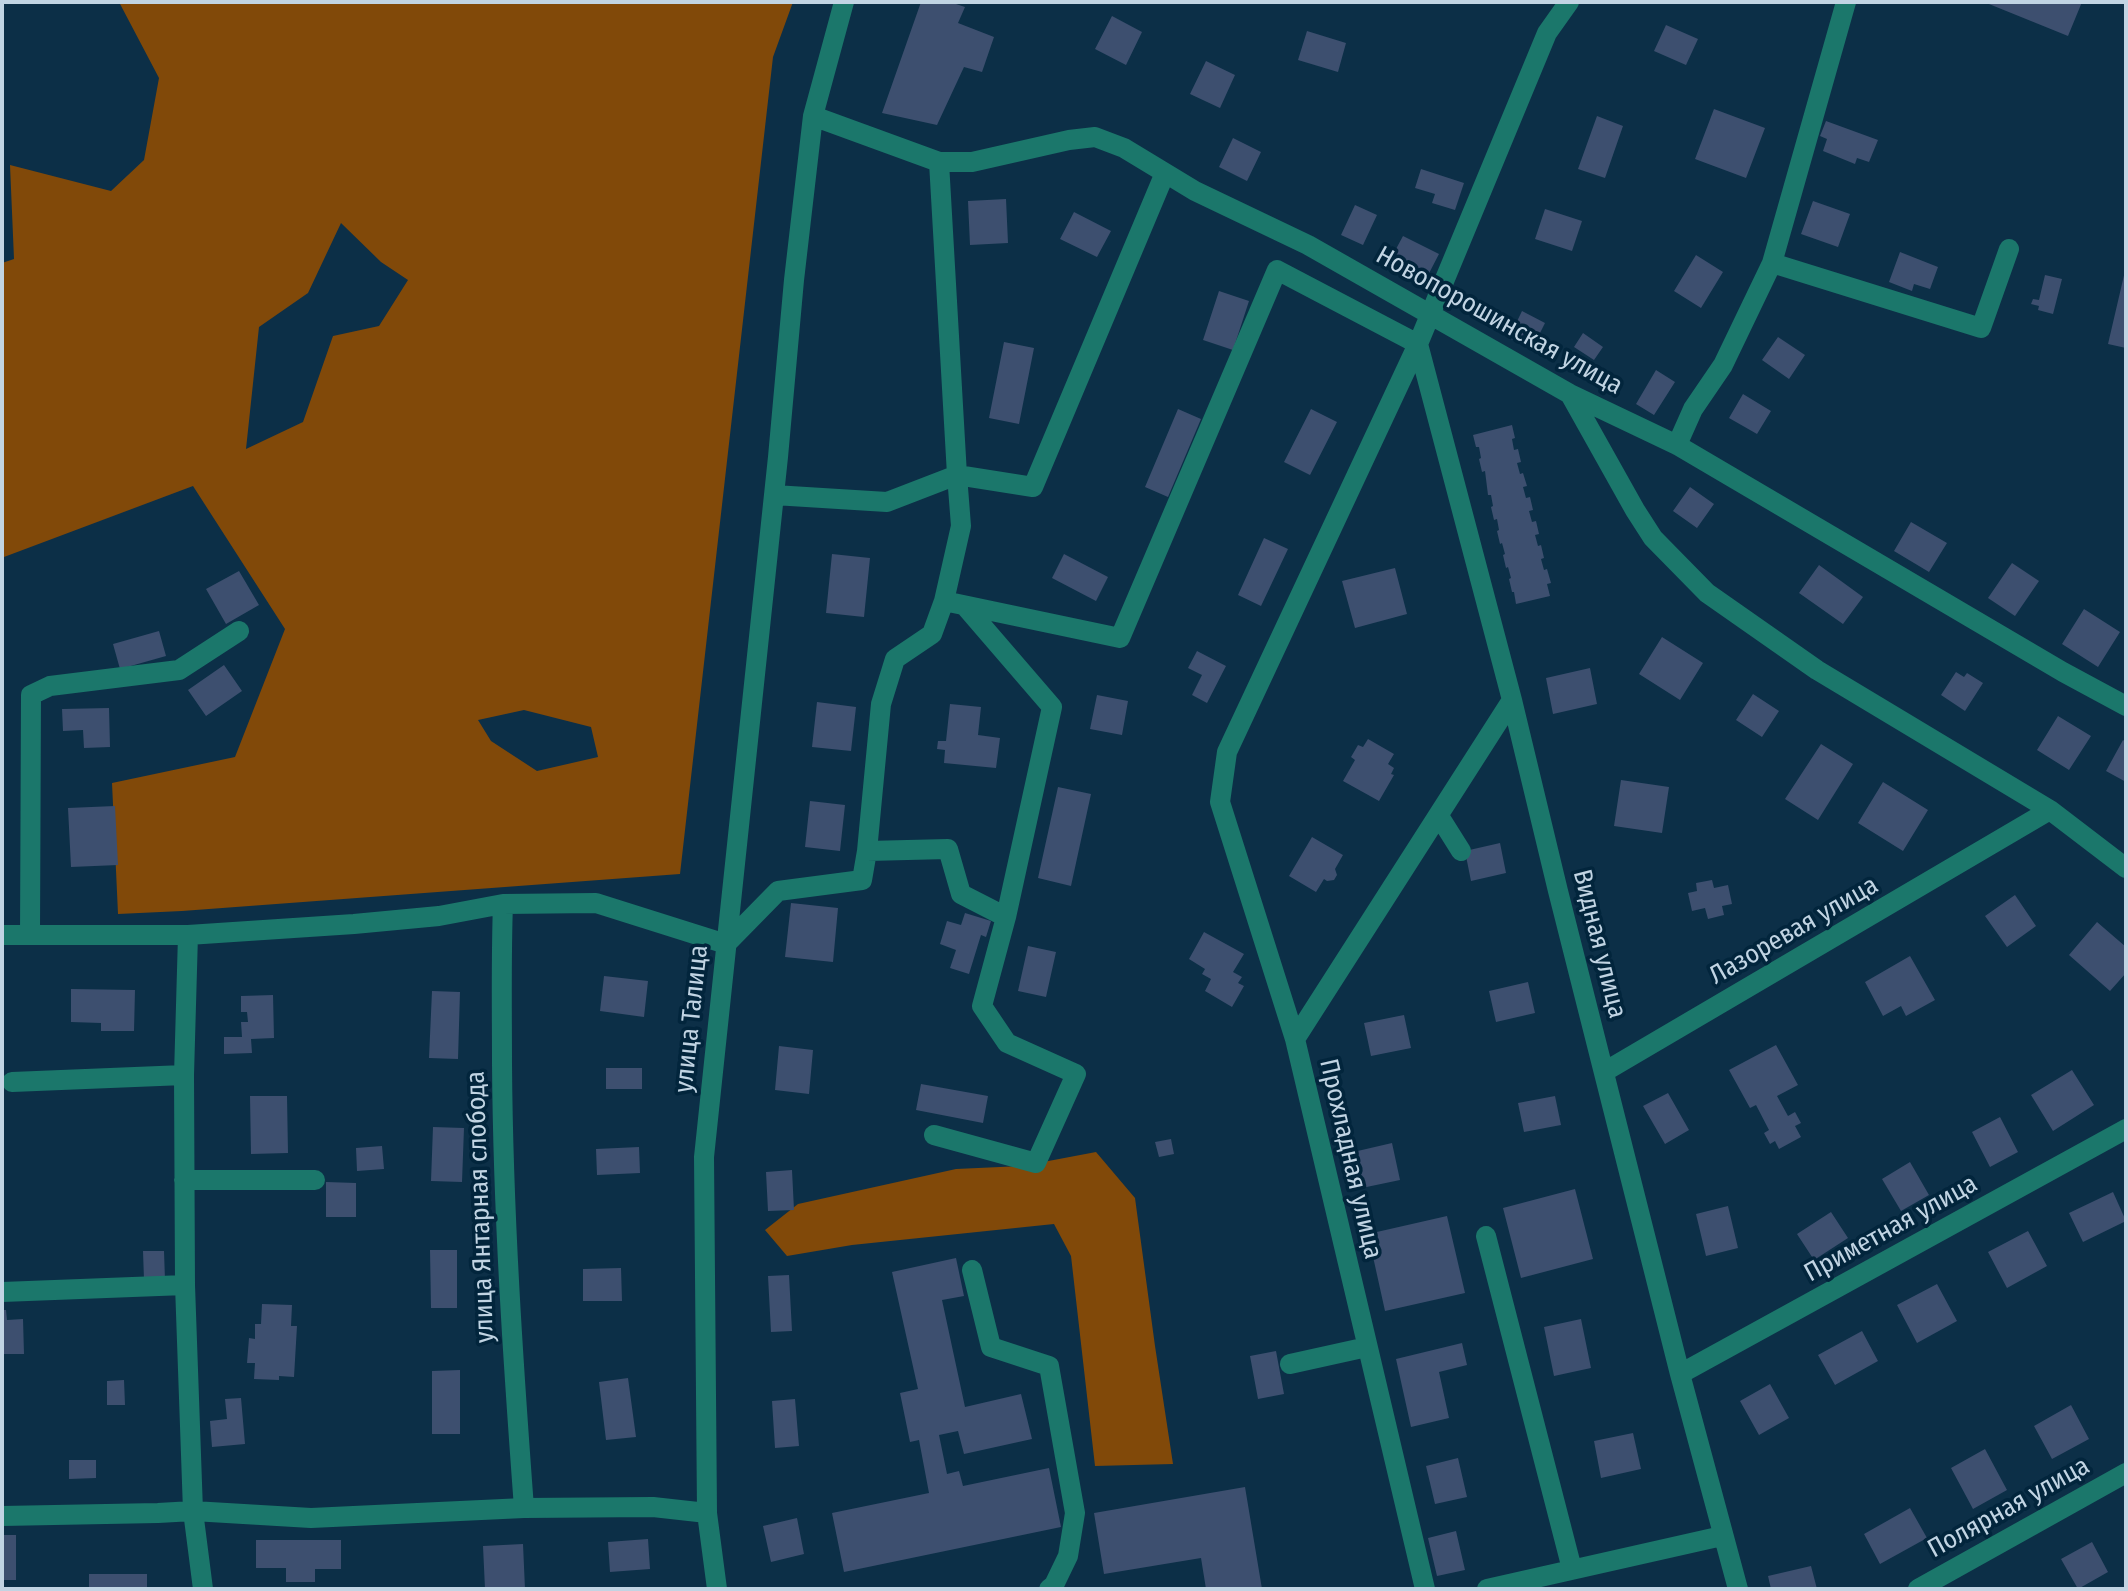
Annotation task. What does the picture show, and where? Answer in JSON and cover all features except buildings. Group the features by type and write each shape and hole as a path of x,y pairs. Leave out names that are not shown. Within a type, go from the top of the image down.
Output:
{"street":[{"name":"улица Талица","path":"717,1589 707,1513 704,1157 813,116 844,2"},
{"path":"1295,1039 1220,802 1227,752 1418,344 1547,33 1569,2"},
{"path":"1677,445 1693,409 1723,365 1772,263 1846,2"},
{"name":"Новопорошинская улица","path":"813,116 939,162 972,162 1095,137 1124,148 1195,191 1308,245 1570,394 1677,445 2126,706"},
{"path":"2,935 188,935 439,916 503,904 596,903 726,944 778,891 862,880 881,704 895,659 932,634 944,601 961,526 939,162"},
{"path":"774,495 887,502 957,475 1033,487 1165,173"},
{"path":"1772,263 1981,328 2009,249"},
{"path":"944,601 1120,638 1277,270 1418,344"},
{"name":"Видная улица","path":"1418,344 1512,700 1680,1374 1738,1589"},
{"path":"1570,394 1653,538 1707,593 1817,670 2050,810 2126,868"},
{"path":"934,1135 1036,1163 1076,1074 1007,1043 982,1006 1006,917 1052,707 965,606"},
{"path":"30,935 31,695 50,686 179,670 239,631"},
{"name":"Прохладная улица","path":"1425,1589 1295,1039 1512,700"},
{"name":"Лазоревая улица","path":"1604,1072 2050,810"},
{"path":"1439,816 1461,851"},
{"path":"867,851 948,849 961,894 1006,917"},
{"name":"улица Янтарная слобода","path":"503,904 503,1160 524,1508"},
{"path":"188,935 184,1075 185,1285 193,1511 203,1589"},
{"path":"12,1082 184,1075"},
{"name":"Приметная улица","path":"1680,1374 2126,1129"},
{"path":"184,1180 315,1180"},
{"path":"1486,1236 1572,1569"},
{"path":"972,1270 991,1347 1049,1366 1075,1513 1068,1556 1049,1589"},
{"path":"2,1292 185,1285"},
{"path":"1290,1364 1367,1347"},
{"name":"Полярная улица","path":"1918,1589 2126,1473"},
{"path":"2,1516 193,1511 311,1518 524,1508 653,1507 707,1513"},
{"path":"1487,1589 1722,1536"}],"shaded area":[{"path":"119,2 793,2 773,57 680,874 118,914 112,783 235,757 285,629 193,486 4,557 2,561 2,263 14,259 10,165 111,191 144,160 159,78","holes":["341,223 381,262 408,280 379,326 333,336 303,422 246,449 259,327 308,293","524,710 591,727 598,757 537,771 491,741 478,720"]},
{"path":"1096,1152 1135,1198 1173,1464 1095,1466 1071,1256 1054,1224 852,1245 787,1256 765,1230 798,1204 956,1169 1022,1166"}]}
